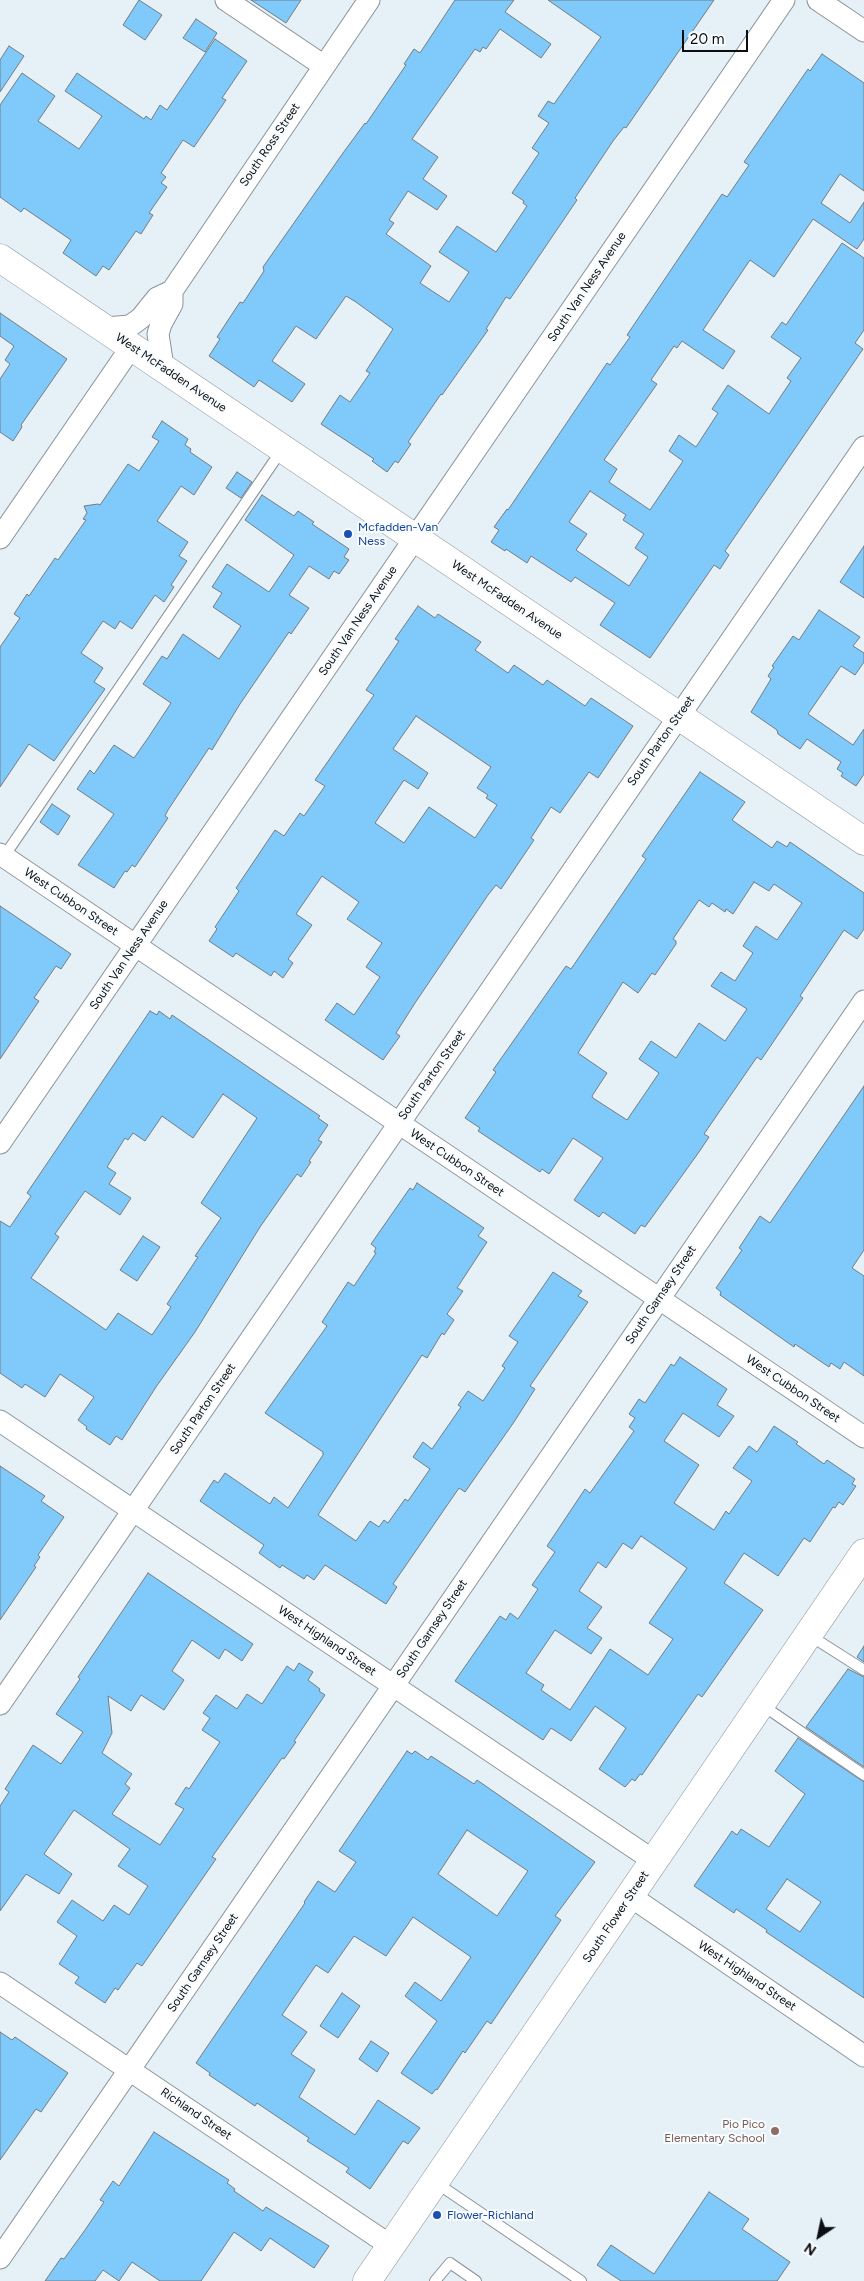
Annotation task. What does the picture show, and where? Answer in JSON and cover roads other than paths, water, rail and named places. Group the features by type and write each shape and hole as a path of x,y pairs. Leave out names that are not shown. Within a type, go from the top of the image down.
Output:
{"street":[{"path":"226,0 324,66"},
{"name":"South Ross Street","path":"105,328 130,326 141,318 157,298 172,291 369,0"},
{"name":"South Van Ness Avenue","path":"0,1143 784,0"},
{"path":"818,0 864,31"},
{"name":"West McFadden Avenue","path":"0,258 864,841"},
{"name":"South Ross Street","path":"163,367 158,334 161,324 172,304 172,291"},
{"path":"0,538 132,346"},
{"name":"South Parton Street","path":"0,1704 864,447"},
{"name":"West Cubbon Street","path":"1,858 135,945 864,1438"},
{"name":"South Garnsey Street","path":"0,2258 864,1001"},
{"name":"West Highland Street","path":"0,1421 654,1861"},
{"name":"South Flower Street","path":"367,2281 864,1553"},
{"name":"West Highland Street","path":"630,1896 864,2056"},
{"name":"Richland Street","path":"0,1983 391,2246"}],"lane":[{"path":"1,858 283,449"},
{"path":"808,1634 864,1670"},
{"path":"761,1704 864,1775"},
{"path":"435,2182 581,2281"},
{"path":"435,2281 450,2262 476,2281"}],"place":[{"name":"Mcfadden-Van Ness","path":"348,534"},
{"name":"Pio Pico Elementary School","path":"775,2131"},
{"name":"Flower-Richland","path":"437,2215"}]}
